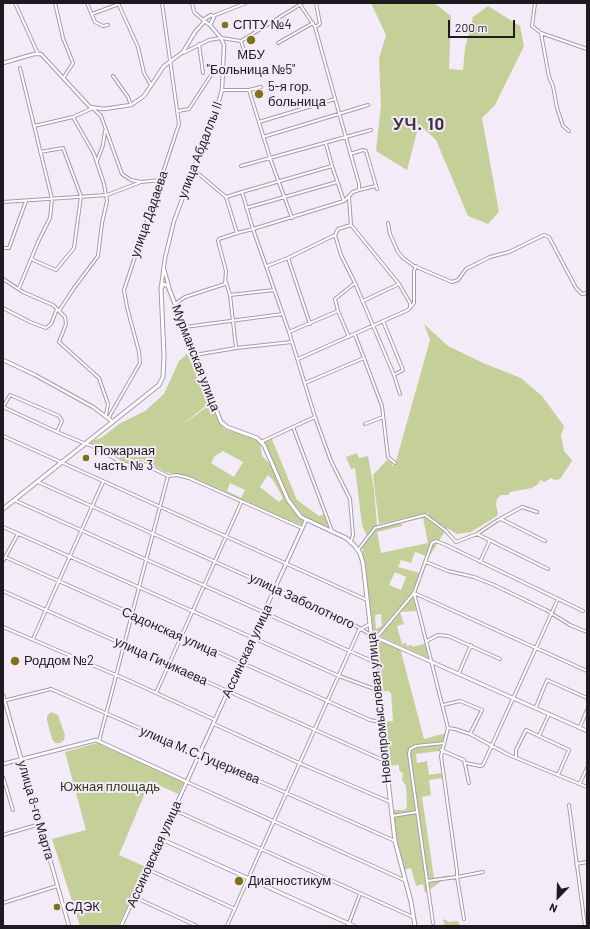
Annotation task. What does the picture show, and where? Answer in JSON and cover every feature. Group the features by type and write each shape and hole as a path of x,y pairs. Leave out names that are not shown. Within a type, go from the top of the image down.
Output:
{"main road":[{"name":"Мурманская улица","path":"161,288 164,284 169,288 221,422 226,427 252,436 261,442"},
{"path":"3,509 153,392 161,381 164,356 161,288"},
{"path":"261,442 268,453 288,500 296,512 306,520"},
{"name":"Новопромысловая улица","path":"306,520 351,541 358,550 362,563 395,841 406,880 415,926"}],"street":[{"path":"15,3 38,54 46,58 86,103 102,116 105,130 122,174 131,180 141,182"},
{"path":"55,3 63,38 73,63 64,78"},
{"path":"87,3 98,25 108,25"},
{"name":"улица Дадаева","path":"108,416 140,363 139,352 126,307 124,290 179,124 162,3"},
{"path":"192,3 194,12 203,21 210,25 221,38"},
{"path":"34,126 73,117 93,108 110,108 131,105 140,100 162,69 185,50 203,21 246,3"},
{"path":"315,27 320,24 316,3"},
{"path":"535,3 532,26 541,33 587,48"},
{"path":"92,14 119,4 138,47 144,73 152,85"},
{"path":"176,57 199,44 212,39 221,38 241,41 300,4 315,27 346,137 358,190"},
{"path":"210,25 213,16"},
{"path":"278,43 312,23"},
{"path":"541,33 549,77 553,86 557,108 563,126 569,131"},
{"name":"улица Абдаллы II","path":"161,288 164,264 172,229 222,90 224,51 221,38"},
{"path":"241,41 246,57"},
{"path":"199,44 203,73"},
{"path":"3,63 38,54"},
{"path":"19,288 30,259 50,218 52,199 20,68"},
{"path":"178,111 189,110 211,75"},
{"path":"113,76 128,97 131,105"},
{"path":"222,90 249,90 261,88"},
{"path":"249,90 270,158 280,181 292,218"},
{"path":"259,122 335,99"},
{"path":"263,137 368,105"},
{"path":"3,308 34,324 48,328 58,310 98,256 107,195 91,146 73,117"},
{"path":"97,162 103,145 105,130"},
{"path":"241,166 326,144 371,130"},
{"path":"326,144 344,201"},
{"path":"30,259 57,269 74,247 81,196 63,148 40,152"},
{"path":"350,154 364,150 366,151 377,190"},
{"path":"226,197 332,166"},
{"path":"194,170 226,197 237,233"},
{"path":"3,202 107,195 141,182 161,180"},
{"path":"246,208 337,182"},
{"path":"236,348 230,295 226,282 226,271 218,243 219,239 344,201 349,198 353,192 376,186"},
{"path":"242,192 253,229 298,358 315,418 331,462 350,499 353,528 351,541"},
{"path":"349,198 351,224 399,284 410,302 410,308"},
{"path":"3,248 9,248 26,201"},
{"path":"266,266 288,258 335,235 338,229 351,224"},
{"path":"388,224 390,234 398,252 403,258 443,279 454,282 466,269 490,257 509,252 544,235 549,237 576,288 582,294 587,293"},
{"path":"335,235 341,255 363,301 400,394"},
{"path":"288,258 310,324"},
{"path":"164,264 169,288"},
{"path":"298,358 405,312 414,303 414,271 416,266"},
{"path":"3,279 58,310 66,320 59,342 99,378 108,404 108,416"},
{"path":"175,304 185,297 220,286 226,282"},
{"path":"349,337 338,311 335,299 355,284"},
{"path":"363,301 399,284"},
{"path":"230,295 274,290"},
{"path":"289,332 338,311"},
{"path":"184,327 283,314"},
{"path":"383,321 403,370 394,376"},
{"path":"355,334 381,401 388,457 395,463"},
{"path":"194,355 236,348 292,342"},
{"path":"306,383 364,358"},
{"path":"3,360 35,375 108,416 114,422"},
{"path":"57,432 62,421 59,416 10,395 3,407 57,432 90,445 125,464 130,465 140,462 168,476 177,475 189,478 302,528"},
{"path":"365,424 383,417"},
{"path":"261,442 315,418"},
{"path":"293,427 332,531"},
{"path":"3,436 226,538 367,600"},
{"path":"99,740 117,676 168,476"},
{"name":"улица Заболотного","path":"38,482 276,588 377,637 587,731"},
{"path":"33,639 103,482"},
{"path":"14,500 374,662"},
{"path":"156,693 241,502"},
{"path":"358,550 375,528 425,515 445,530 456,542 477,534 522,507 537,512"},
{"path":"500,519 545,541"},
{"name":"Ассинская улица","path":"186,782 242,663 306,520"},
{"path":"3,527 339,676 378,690"},
{"path":"3,560 18,534"},
{"path":"477,534 548,569"},
{"path":"480,562 490,540"},
{"path":"377,637 414,593 432,543 436,541 583,611"},
{"name":"Садонская улица","path":"5,557 370,720 381,722"},
{"path":"426,562 448,571 474,577 552,613 587,632"},
{"name":"улица Гичикаева","path":"3,591 385,761"},
{"path":"414,593 419,619 433,662 448,728 441,750 457,877 464,919"},
{"path":"414,593 587,671"},
{"path":"466,763 482,766 558,599"},
{"path":"227,926 298,763 351,651 360,628 370,624"},
{"path":"3,627 215,720"},
{"path":"427,640 443,635 500,659"},
{"path":"459,673 471,646"},
{"path":"536,707 547,680 587,698"},
{"name":"улица М.С.Гуцериева","path":"4,700 48,688 395,841"},
{"name":"улица 8-го Марта","path":"3,694 69,926"},
{"path":"443,705 460,701 482,710 470,734"},
{"path":"580,727 587,710"},
{"path":"539,736 549,714"},
{"path":"214,724 298,763 390,802"},
{"path":"448,728 470,734 516,758 587,787"},
{"path":"516,758 516,750 525,730 569,750 558,775"},
{"path":"3,764 94,740 99,740 273,822 406,880"},
{"path":"433,923 410,752 416,746 444,743"},
{"path":"441,750 462,758 466,763 469,783"},
{"path":"580,783 587,768"},
{"path":"3,777 13,810"},
{"name":"Ассиновская улица","path":"121,926 186,782"},
{"path":"569,805 585,926"},
{"path":"173,810 414,918"},
{"path":"392,816 417,812"},
{"path":"3,835 40,824"},
{"path":"161,839 354,926"},
{"path":"576,864 587,862"},
{"path":"147,869 235,909"},
{"path":"427,881 483,872"},
{"path":"3,902 58,886"},
{"path":"349,925 360,894"},
{"path":"134,898 197,926"}],"green space":[{"path":"371,3 434,3 451,16 449,69 463,70 465,48 473,17 488,6 520,26 524,46 495,105 482,118 499,212 488,224 468,216 436,140 419,124 407,170 376,151 381,105 379,59 386,35"},
{"path":"424,324 448,346 483,363 521,378 542,396 564,426 561,436 564,451 572,461 560,479 554,480 551,478 545,482 540,480 539,483 532,488 510,492 508,495 501,495 497,499 497,516 471,532 457,534 447,528 422,568 413,593 376,635 373,631 362,546 378,527 429,514 379,524 373,475 387,460 392,463 393,466 395,465 430,340","holes":["423,518 428,543 381,553 377,532 402,526 401,523","415,552 426,556 420,573 398,567 401,560 411,563","395,572 406,577 401,590 389,585","381,614 382,626 376,629 375,615"]},
{"path":"187,354 197,374 207,405 179,427 211,404 218,421 224,429 248,436 260,443 262,456 271,465 287,500 303,521 301,525 246,503 188,476 165,472 142,459 127,463 121,460 119,455 111,449 110,454 105,451 101,443 99,444 99,448 91,443 92,441 101,438 119,424 145,411 164,394 179,361","holes":["223,451 243,462 234,477 211,463 215,456","268,475 273,480 283,498 279,502 260,487","230,483 245,490 241,498 227,491"]},
{"path":"271,437 297,500 319,516 325,514 328,527 303,517 289,499 264,442"},
{"path":"357,453 359,458 368,456 374,489 377,525 367,536 362,525 355,468 351,469 346,457"},
{"path":"411,598 415,599 416,611 400,612 404,624 397,626 402,644 406,643 407,646 412,645 413,647 426,643 428,658 380,636"},
{"path":"376,638 400,648 424,739 446,733 439,751 416,754 417,763 427,761 429,775 441,773 443,778 429,780 431,795 422,797 434,878 450,875 425,893 423,884 416,886 411,868 404,870 396,840 393,810 404,810 407,808 406,786 402,780 403,774 399,770 399,765 387,766 382,722 393,721 391,693 388,691 379,692 373,640"},
{"path":"51,712 58,715 65,735 64,740 60,743 55,743 52,739 47,720 47,716"},
{"name":"Южная площадь","path":"97,743 184,782 178,794 150,781 119,855 146,867 118,926 80,926 52,839 86,830 65,752"},
{"path":"444,919 449,922 458,921 460,926 437,926 445,924 443,921"}],"place":[{"name":"СПТУ №4","path":"225,25"},
{"name":"МБУ \"Больница №5\"","path":"251,40"},
{"name":"5-я гор. больница","path":"259,94"},
{"name":"Пожарная часть № 3","path":"86,458"},
{"name":"Роддом №2","path":"15,661"},
{"name":"Диагностикум","path":"239,881"},
{"name":"СДЭК","path":"57,907"}],"district":[{"name":"УЧ. 10","path":"419,124"}]}
